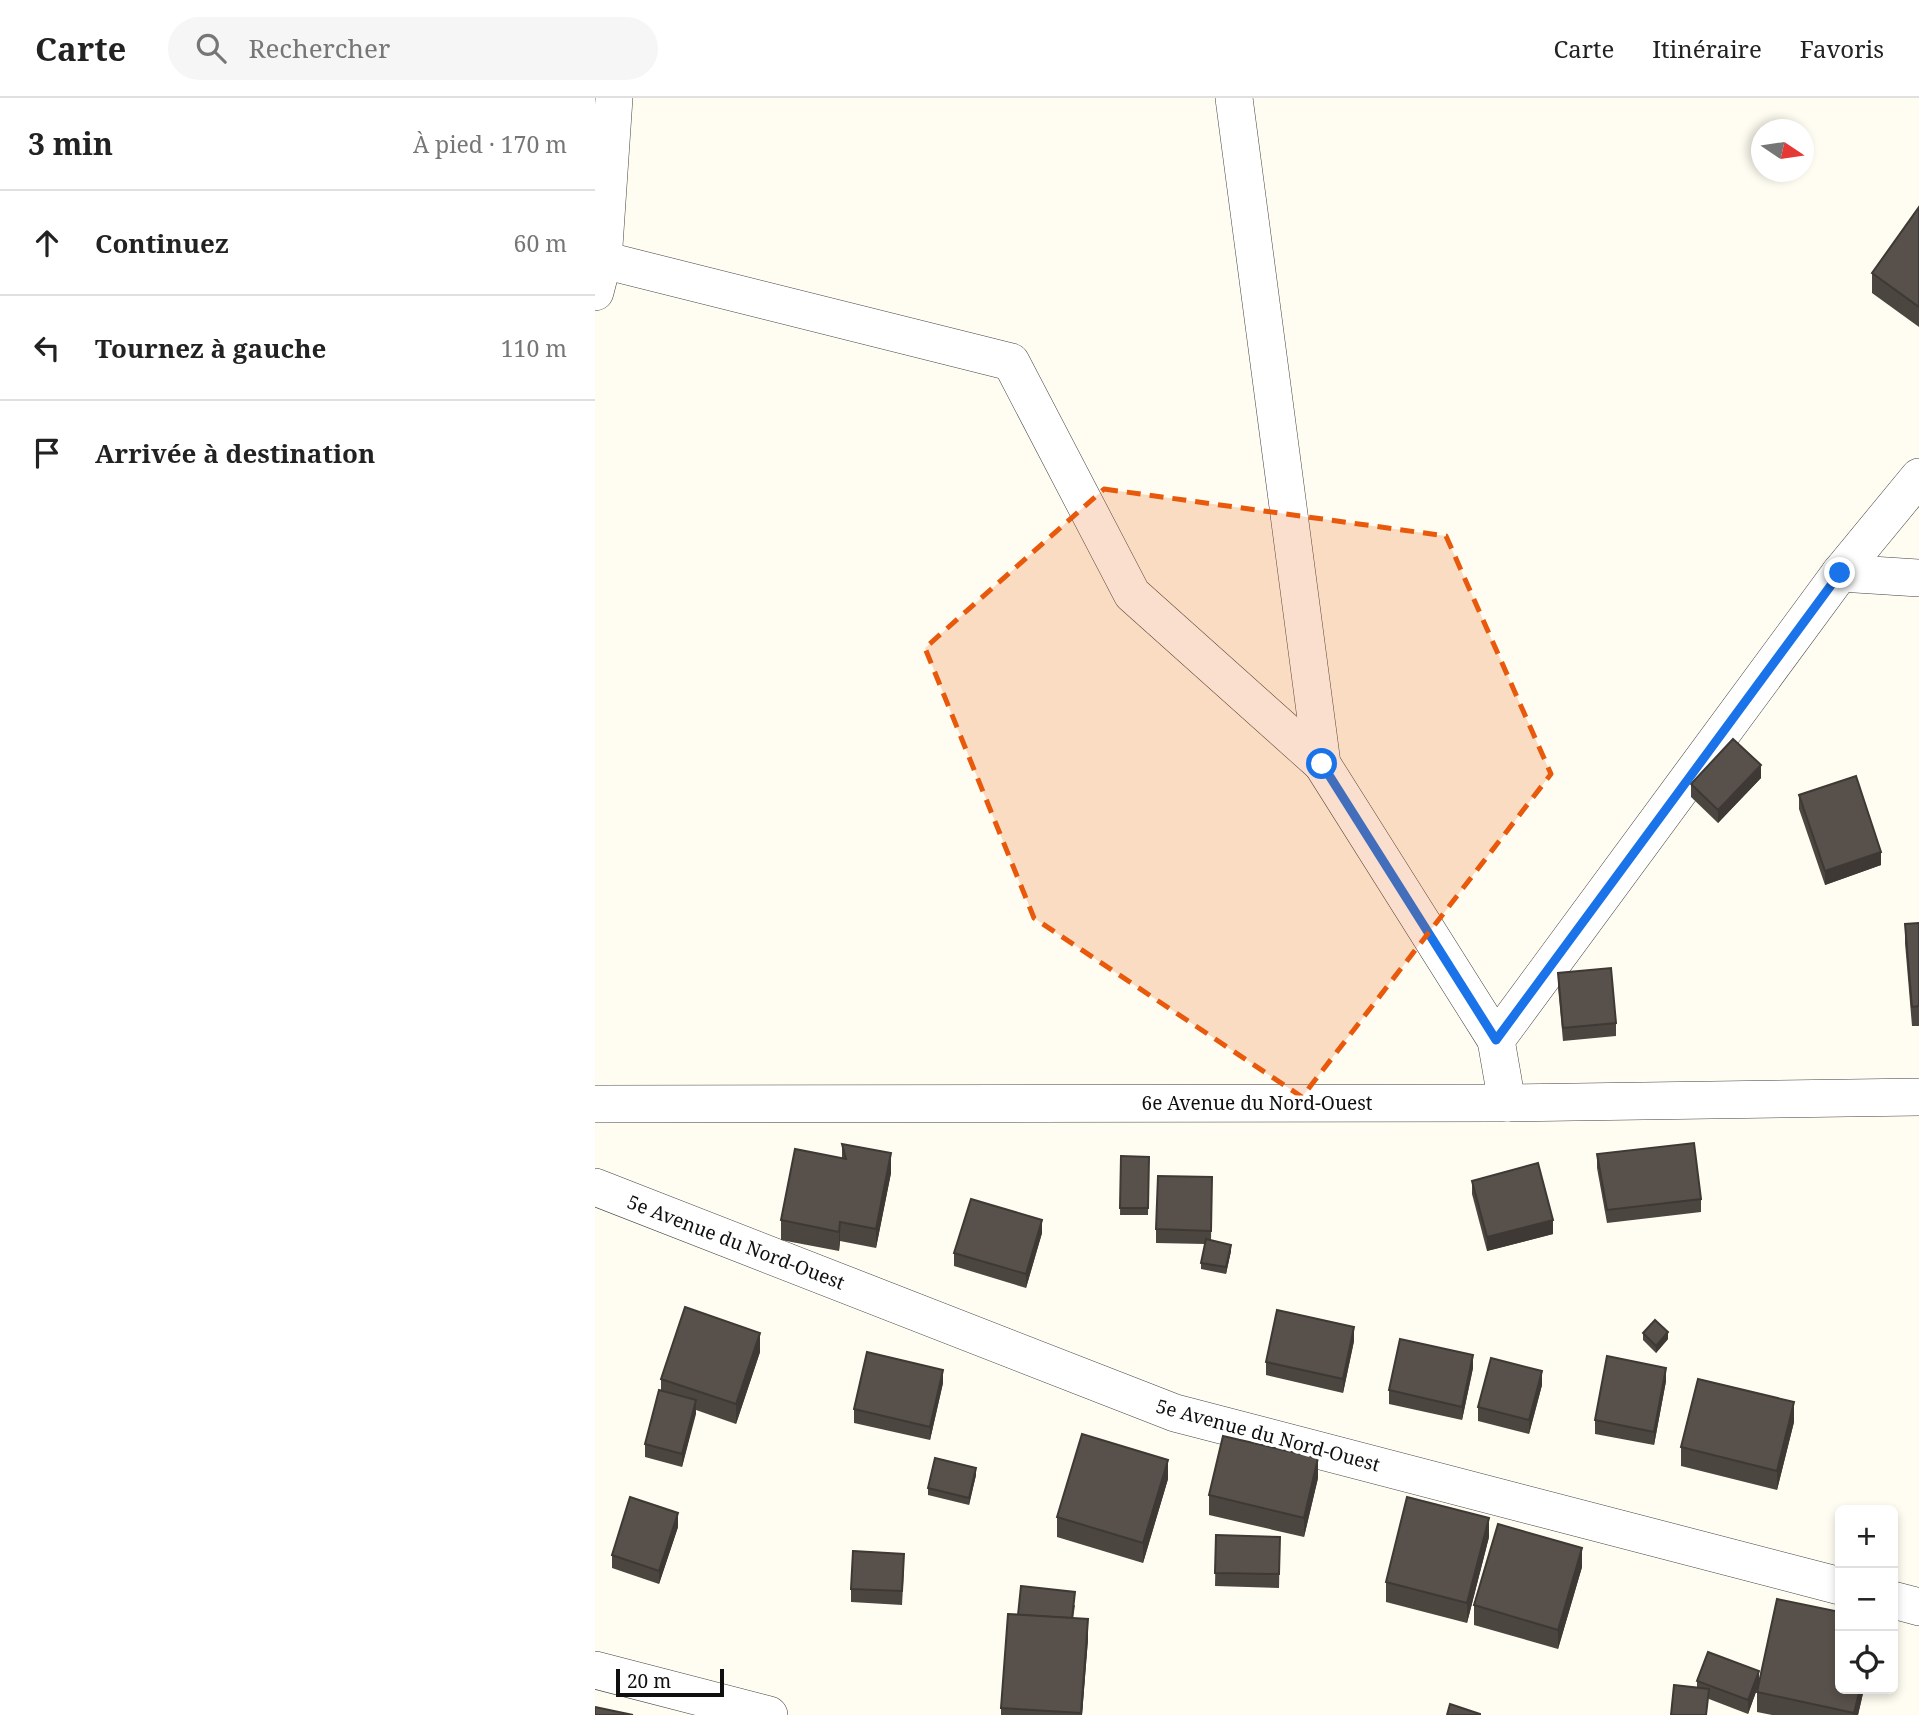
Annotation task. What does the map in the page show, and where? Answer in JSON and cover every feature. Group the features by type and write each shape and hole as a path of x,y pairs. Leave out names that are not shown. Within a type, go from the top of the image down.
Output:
{"street":[{"path":"614,98 598,270 1011,362 1132,594 1322,764 1496,1040 1507,1103"},
{"path":"1234,98 1322,764"},
{"path":"1496,1040 1840,573 1919,477"},
{"path":"1840,573 1919,578"},
{"name":"6e Avenue du Nord-Ouest","path":"595,1104 1507,1103 1919,1097"},
{"name":"5e Avenue du Nord-Ouest","path":"595,1187 1175,1413 1835,1586"},
{"path":"1898,1601 1919,1607"},
{"path":"595,1670 769,1715"}],"highlighted area":[{"path":"1104,489 1446,536 1551,774 1302,1097 1034,918 925,648"}],"building":[{"path":"1919,207 1919,307 1872,273"},
{"path":"1733,739 1761,765 1718,810 1691,784"},
{"path":"1856,776 1881,852 1825,871 1799,795"},
{"path":"1919,923 1919,1006 1912,1007 1905,924"},
{"path":"1611,968 1616,1023 1563,1028 1558,973"},
{"path":"1694,1143 1701,1199 1607,1210 1597,1154"},
{"path":"842,1144 891,1153 876,1229 840,1222 839,1232 781,1220 795,1149 846,1159"},
{"path":"1121,1156 1149,1157 1148,1208 1120,1208"},
{"path":"1538,1163 1553,1220 1487,1237 1472,1181"},
{"path":"1158,1176 1212,1177 1211,1231 1156,1229"},
{"path":"971,1199 1042,1220 1026,1274 954,1253"},
{"path":"1206,1239 1231,1245 1226,1267 1201,1263"},
{"path":"685,1307 760,1333 736,1404 661,1379"},
{"path":"1277,1310 1354,1327 1343,1379 1266,1362"},
{"path":"1655,1320 1668,1332 1656,1346 1643,1333"},
{"path":"1400,1339 1473,1355 1462,1407 1389,1390"},
{"path":"867,1352 943,1370 930,1427 854,1409"},
{"path":"1607,1356 1666,1368 1654,1432 1595,1420"},
{"path":"1491,1358 1542,1371 1529,1420 1478,1407"},
{"path":"1698,1379 1794,1402 1777,1471 1681,1447"},
{"path":"659,1390 696,1400 682,1454 645,1444"},
{"path":"1082,1434 1168,1460 1143,1543 1057,1517"},
{"path":"1223,1436 1318,1458 1304,1518 1209,1495"},
{"path":"935,1458 976,1468 969,1498 928,1488"},
{"path":"630,1497 678,1513 659,1571 612,1555"},
{"path":"1407,1497 1489,1518 1467,1603 1386,1582"},
{"path":"1498,1524 1582,1548 1558,1630 1474,1605"},
{"path":"1216,1535 1280,1537 1279,1574 1215,1573"},
{"path":"853,1551 904,1554 902,1591 851,1589"},
{"path":"1021,1586 1075,1592 1072,1618 1018,1615"},
{"path":"1777,1599 1835,1611 1835,1694 1859,1694 1854,1713 1757,1692"},
{"path":"1008,1614 1088,1619 1081,1713 1001,1708"},
{"path":"1708,1652 1759,1671 1748,1700 1697,1681"},
{"path":"1674,1685 1709,1689 1706,1715 1671,1715"},
{"path":"1450,1704 1480,1714 1480,1715 1447,1715"},
{"path":"595,1707 633,1715 595,1715"}],"route":[{"path":"1322,764 1496,1040 1840,573"}]}
